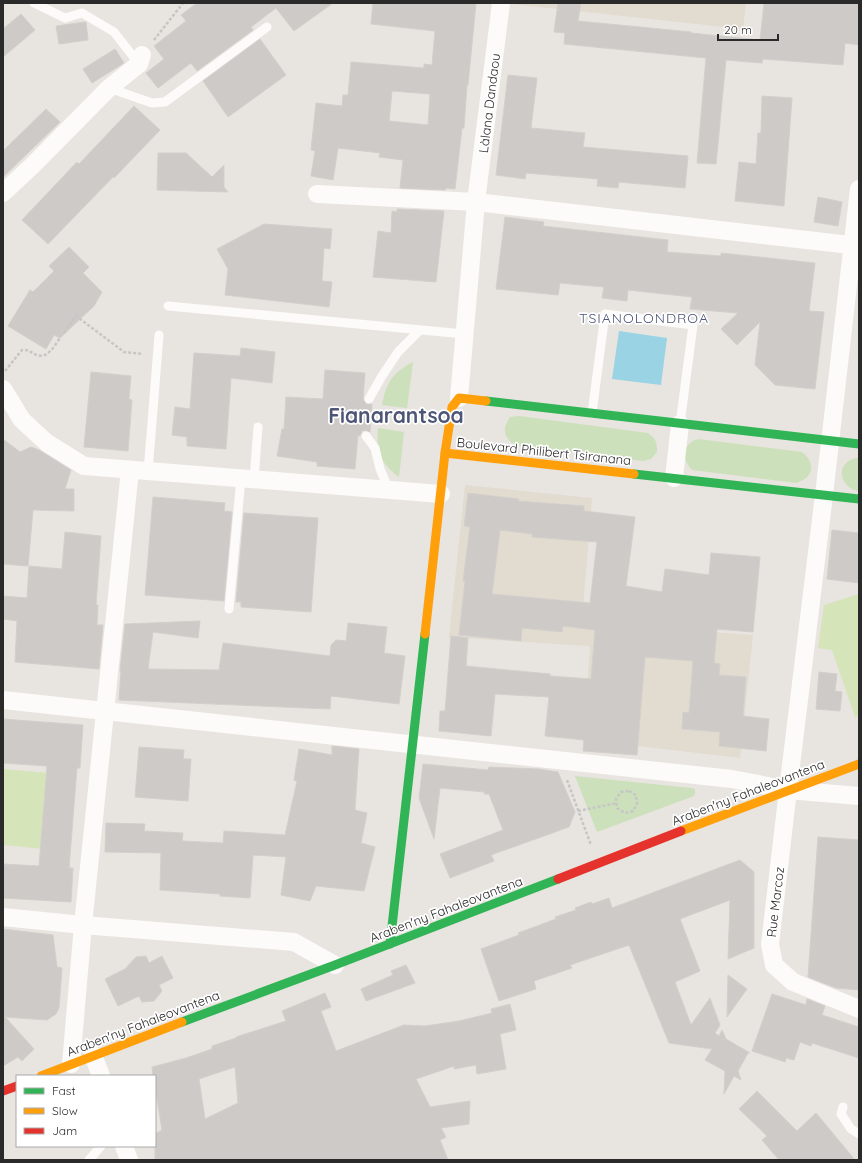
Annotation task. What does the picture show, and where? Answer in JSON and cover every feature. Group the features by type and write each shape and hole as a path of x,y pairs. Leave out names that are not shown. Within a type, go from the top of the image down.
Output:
{"street":[{"name":"Làlana Dandaou","path":"459,398 476,202 501,3"},
{"path":"3,194 108,88 141,59"},
{"name":"Rue Marcoz","path":"859,189 856,246 830,441 770,944 774,965 793,982 859,1009"},
{"path":"317,194 476,202 856,246"},
{"path":"3,390 22,420 47,443 84,466 441,494"},
{"path":"459,398 859,444"},
{"name":"Boulevard Philibert Tsiranana","path":"459,398 452,407 445,453 859,499"},
{"path":"674,478 680,424"},
{"path":"390,944 445,453"},
{"path":"71,1064 83,925 130,470"},
{"path":"3,700 732,779 788,790 859,796"},
{"name":"Araben'ny Fahaleovantena","path":"44,1075 93,1055 335,965 859,764"},
{"path":"3,917 294,942 335,965"},
{"path":"93,1055 101,1075"},
{"path":"3,1091 16,1086"},
{"path":"124,1147 129,1160"}],"lane":[{"path":"34,3 65,18 82,12 114,32 141,59"},
{"path":"108,88 152,103 165,102 267,27"},
{"path":"168,306 419,331 464,334"},
{"path":"592,413 605,314 693,324 680,424"},
{"path":"369,399 398,352 419,331"},
{"path":"148,472 159,335"},
{"path":"229,609 248,479 258,427"},
{"path":"366,436 376,448 380,469 389,490"},
{"path":"843,1107 841,1114 851,1128 859,1134"},
{"path":"89,1160 100,1147"}],"path":[{"path":"141,59 183,3"},
{"path":"64,333 76,316 124,352 135,353"},
{"path":"3,373 22,350 27,349 38,356 44,355 50,352 60,338"},
{"path":"629,791 636,795 638,804 633,811 625,813 617,808 617,803 616,799 621,792 629,791"},
{"path":"571,792 598,864"},
{"path":"578,811 617,803"}],"shaded area":[{"path":"512,3 746,3 743,29"},
{"path":"465,485 592,498 583,607 700,631 753,635 740,758 638,746 637,755 583,751 590,648 588,646 449,637"}],"green space":[{"path":"413,362 407,408 382,405 391,379 400,370"},
{"path":"519,416 648,433 656,441 657,452 651,459 643,461 514,445 506,435 505,429 510,417"},
{"path":"378,428 404,432 399,477 387,467 383,461 379,450"},
{"path":"698,439 802,452 810,461 810,474 802,481 796,483 692,470 686,461 684,452 688,445"},
{"path":"859,458 859,491 850,488 842,476 844,466 848,461"},
{"path":"859,594 859,716 855,717 832,650 818,648 824,605"},
{"path":"3,769 49,773 44,849 3,845"},
{"path":"575,776 691,788 695,789 695,793 694,796 597,832"}],"water":[{"path":"619,331 667,338 661,385 612,379"}],"building":[{"path":"197,3 333,3 294,31 276,8 251,27 253,30 197,71 191,63 158,88 146,73 164,59 154,46 186,21 181,15"},
{"path":"373,3 476,3 464,128 462,128 455,189 400,188 403,160 379,157 380,153 338,148 333,180 311,176 315,151 311,150 316,103 342,106 343,95 348,95 351,62 424,68 424,64 432,65 435,31 371,24","holes":["392,91 430,94 428,125 389,121"]},
{"path":"558,3 581,3 578,21 760,40 764,3 859,3 859,45 845,43 843,65 763,59 762,63 726,60 716,164 697,163 706,58 564,44 565,33 554,32"},
{"path":"21,14 35,30 3,57 3,29"},
{"path":"86,22 88,40 59,44 56,26"},
{"path":"260,39 286,75 228,117 203,81"},
{"path":"115,49 124,63 92,83 83,69"},
{"path":"508,75 537,78 531,128 585,133 583,147 688,156 685,188 619,182 618,188 597,186 598,179 526,173 525,179 496,175"},
{"path":"762,96 792,98 784,206 735,201 739,162 756,164 758,133 761,133"},
{"path":"134,106 160,130 48,244 22,220 77,162 79,164"},
{"path":"46,109 60,122 3,177 3,151"},
{"path":"158,153 186,153 212,177 224,165 224,187 228,192 157,190"},
{"path":"818,197 842,202 838,226 814,222"},
{"path":"397,209 444,211 436,282 373,277 378,231 391,233 392,211 397,212"},
{"path":"505,217 544,222 543,226 668,240 667,252 721,256 721,253 815,263 809,311 824,312 815,389 775,385 755,365 760,322 737,345 721,329 738,313 690,309 692,297 628,290 627,301 602,298 604,287 560,283 558,295 496,289"},
{"path":"264,224 332,229 330,249 324,248 322,281 332,282 329,307 225,295 228,269 217,249"},
{"path":"69,247 89,267 83,273 102,292 94,306 60,338 54,335 46,349 8,326 30,290 33,292 54,271 49,266"},
{"path":"241,348 275,352 272,383 231,378 226,449 187,446 187,437 172,435 175,407 190,409 194,353 240,356"},
{"path":"325,370 365,373 363,399 366,404 372,404 370,432 365,430 362,431 360,436 358,435 355,469 317,466 317,462 277,456 282,429 284,429 286,397 323,399"},
{"path":"91,372 131,376 129,399 132,400 128,451 84,447"},
{"path":"3,439 20,452 31,447 39,450 71,470 65,489 74,489 74,511 33,510 28,566 3,564"},
{"path":"468,493 519,499 518,501 584,506 584,511 635,517 626,586 662,592 665,569 709,575 711,553 760,557 753,632 717,629 714,663 720,664 719,675 746,677 743,716 769,719 766,751 719,746 720,732 682,729 683,712 689,713 693,661 645,657 637,755 583,751 584,740 545,736 549,697 495,694 491,736 439,731 440,711 445,711 451,636 468,638 466,666 550,674 550,676 591,679 595,630 563,626 562,632 522,628 521,641 459,635 465,581 463,581 470,527 464,526","holes":["500,530 532,534 532,537 597,542 590,603 492,594"]},
{"path":"153,497 225,503 224,511 232,512 224,601 145,595"},
{"path":"244,513 318,518 311,612 241,607 241,602 236,602"},
{"path":"832,530 859,533 859,583 827,579"},
{"path":"65,532 101,536 96,605 98,605 97,625 103,625 99,669 15,662 17,621 3,619 3,596 27,598 29,566 62,569"},
{"path":"200,621 198,638 153,632 148,669 219,670 223,643 330,656 331,645 336,640 346,641 348,623 387,627 384,653 405,656 399,704 331,696 330,709 119,700 120,671 125,624"},
{"path":"819,672 837,674 835,691 842,692 840,711 816,709"},
{"path":"3,719 83,725 80,768 77,768 69,868 73,868 71,902 3,898 3,864 39,866 47,766 3,763"},
{"path":"332,746 359,749 355,810 367,813 361,843 375,847 364,891 316,886 310,901 281,895 286,857 253,855 250,898 220,896 220,894 160,890 161,853 105,852 106,823 145,824 144,831 183,833 182,841 223,843 224,831 285,835 297,781 294,780 299,749 332,755"},
{"path":"139,747 184,750 183,759 191,759 188,801 135,797"},
{"path":"423,764 488,770 489,767 539,769 558,772 575,812 569,827 491,855 494,861 450,878 440,854 503,830 489,794 484,794 485,792 440,788 434,839 419,798"},
{"path":"818,837 859,840 859,990 836,988 808,977"},
{"path":"740,860 754,872 754,948 728,959 730,900 680,919 700,971 675,982 691,1025 710,998 720,1025 715,1033 719,1036 722,1030 726,1039 750,1053 748,1053 738,1071 741,1080 734,1076 724,1094 725,1071 705,1060 712,1049 669,1043 629,945 570,965 572,968 534,981 536,989 499,1001 481,949 519,935 518,933 556,919 555,917 576,910 575,908 591,902 592,904 609,898 612,908"},
{"path":"3,929 53,935 57,967 62,968 59,1008 56,1014 47,1020 5,1017 34,1049 22,1061 18,1057 3,1066"},
{"path":"146,956 149,963 162,956 173,978 159,985 162,991 154,1001 142,1002 139,996 118,1006 105,979 125,969 136,957"},
{"path":"406,965 415,983 366,1001 361,989 393,975 391,971"},
{"path":"728,975 747,989 727,1017"},
{"path":"325,993 331,1007 321,1011 336,1051 404,1025 425,1026 459,1021 492,1013 491,1009 510,1004 516,1030 500,1034 506,1069 477,1074 476,1065 454,1069 454,1066 416,1079 430,1107 470,1101 469,1124 441,1128 446,1137 440,1140 448,1160 155,1160 156,1133 162,1130 156,1092 156,1075 153,1075 152,1067 186,1058 212,1049 212,1046 236,1037 286,1021 282,1011","holes":["235,1067 238,1103 205,1119 199,1079"]},
{"path":"772,994 806,1005 807,999 825,1006 822,1015 859,1027 859,1058 812,1043 811,1046 800,1042 794,1060 786,1058 785,1062 752,1051"},
{"path":"757,1091 797,1131 816,1113 855,1160 779,1160 762,1140 767,1136 739,1109"}],"traffic: fast":[{"path":"486,401 859,444"},
{"path":"634,474 859,499"},
{"path":"390,944 425,634"},
{"path":"182,1022 558,879"}],"traffic: slow":[{"path":"425,634 445,453 452,407 459,398 486,401"},
{"path":"445,453 634,474"},
{"path":"681,831 859,764"},
{"path":"44,1075 182,1022"}],"traffic: jam":[{"path":"558,879 681,831"},
{"path":"3,1091 16,1086"}],"district":[{"name":"TSIANOLONDROA","path":"644,318"},
{"name":"Fianarantsoa","path":"396,415"}]}
